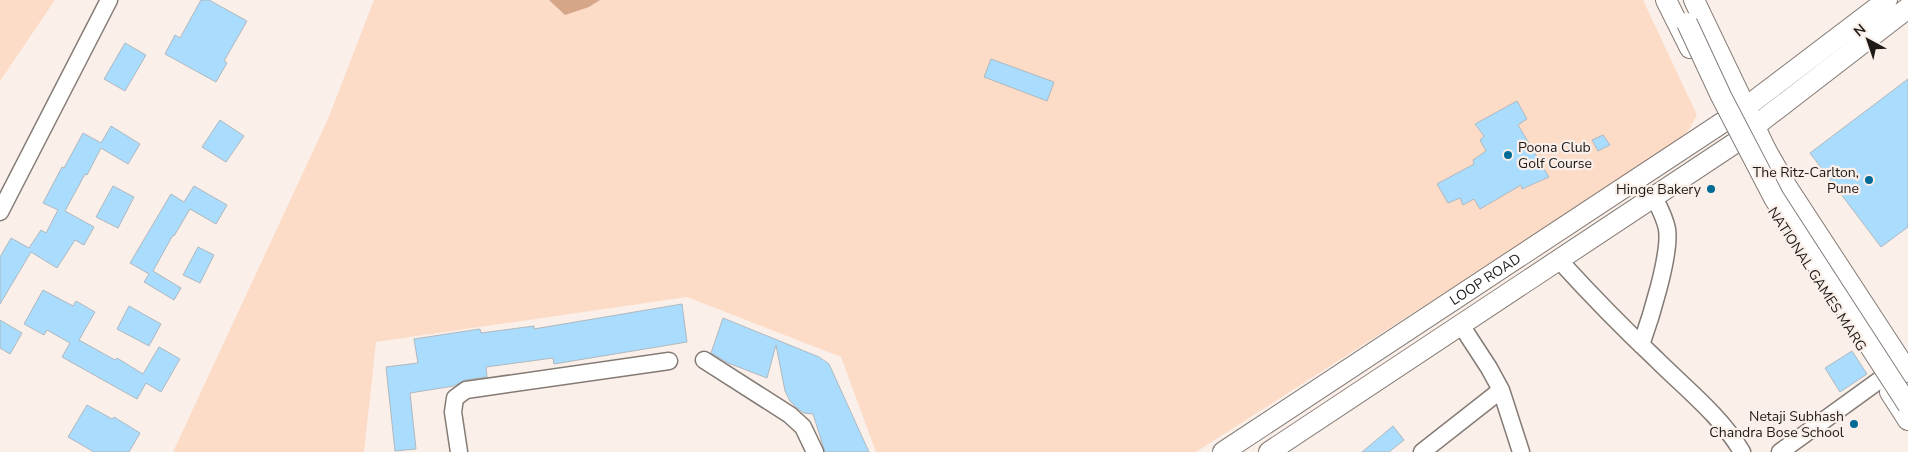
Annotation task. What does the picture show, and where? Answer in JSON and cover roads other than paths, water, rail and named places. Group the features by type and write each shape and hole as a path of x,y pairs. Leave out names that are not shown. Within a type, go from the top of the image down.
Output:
{"main road":[{"name":"NATIONAL GAMES MARG","path":"1666,0 1735,143 1766,201 1908,420"},
{"path":"1676,0 1692,14 1722,96 1774,198 1908,405"},
{"path":"1685,0 1776,184 1908,388"},
{"name":"LOOP ROAD","path":"1223,452 1746,107 1887,0"},
{"name":"LOOP ROAD","path":"1269,452 1735,143 1908,8"},
{"name":"NATIONAL GAMES MARG","path":"1692,14 1746,107 1787,187 1908,372"},
{"path":"1766,201 1787,187"}],"street":[{"path":"0,212 109,0"},
{"path":"1641,345 1649,324 1667,246 1667,229 1654,197"},
{"path":"1559,260 1606,312 1697,398 1723,426 1742,452"},
{"path":"1461,325 1489,368 1500,390 1521,452"},
{"path":"459,452 453,412 455,398 466,390 670,360"},
{"path":"704,360 790,415 802,427 815,452"},
{"path":"1780,452 1881,379"},
{"path":"1422,452 1500,390"}],"place":[{"name":"Poona Club Golf Course","path":"1508,155"},
{"name":"The Ritz-Carlton, Pune","path":"1869,180"},
{"name":"Hinge Bakery","path":"1711,189"},
{"name":"Netaji Subhash Chandra Bose School","path":"1854,424"}]}
